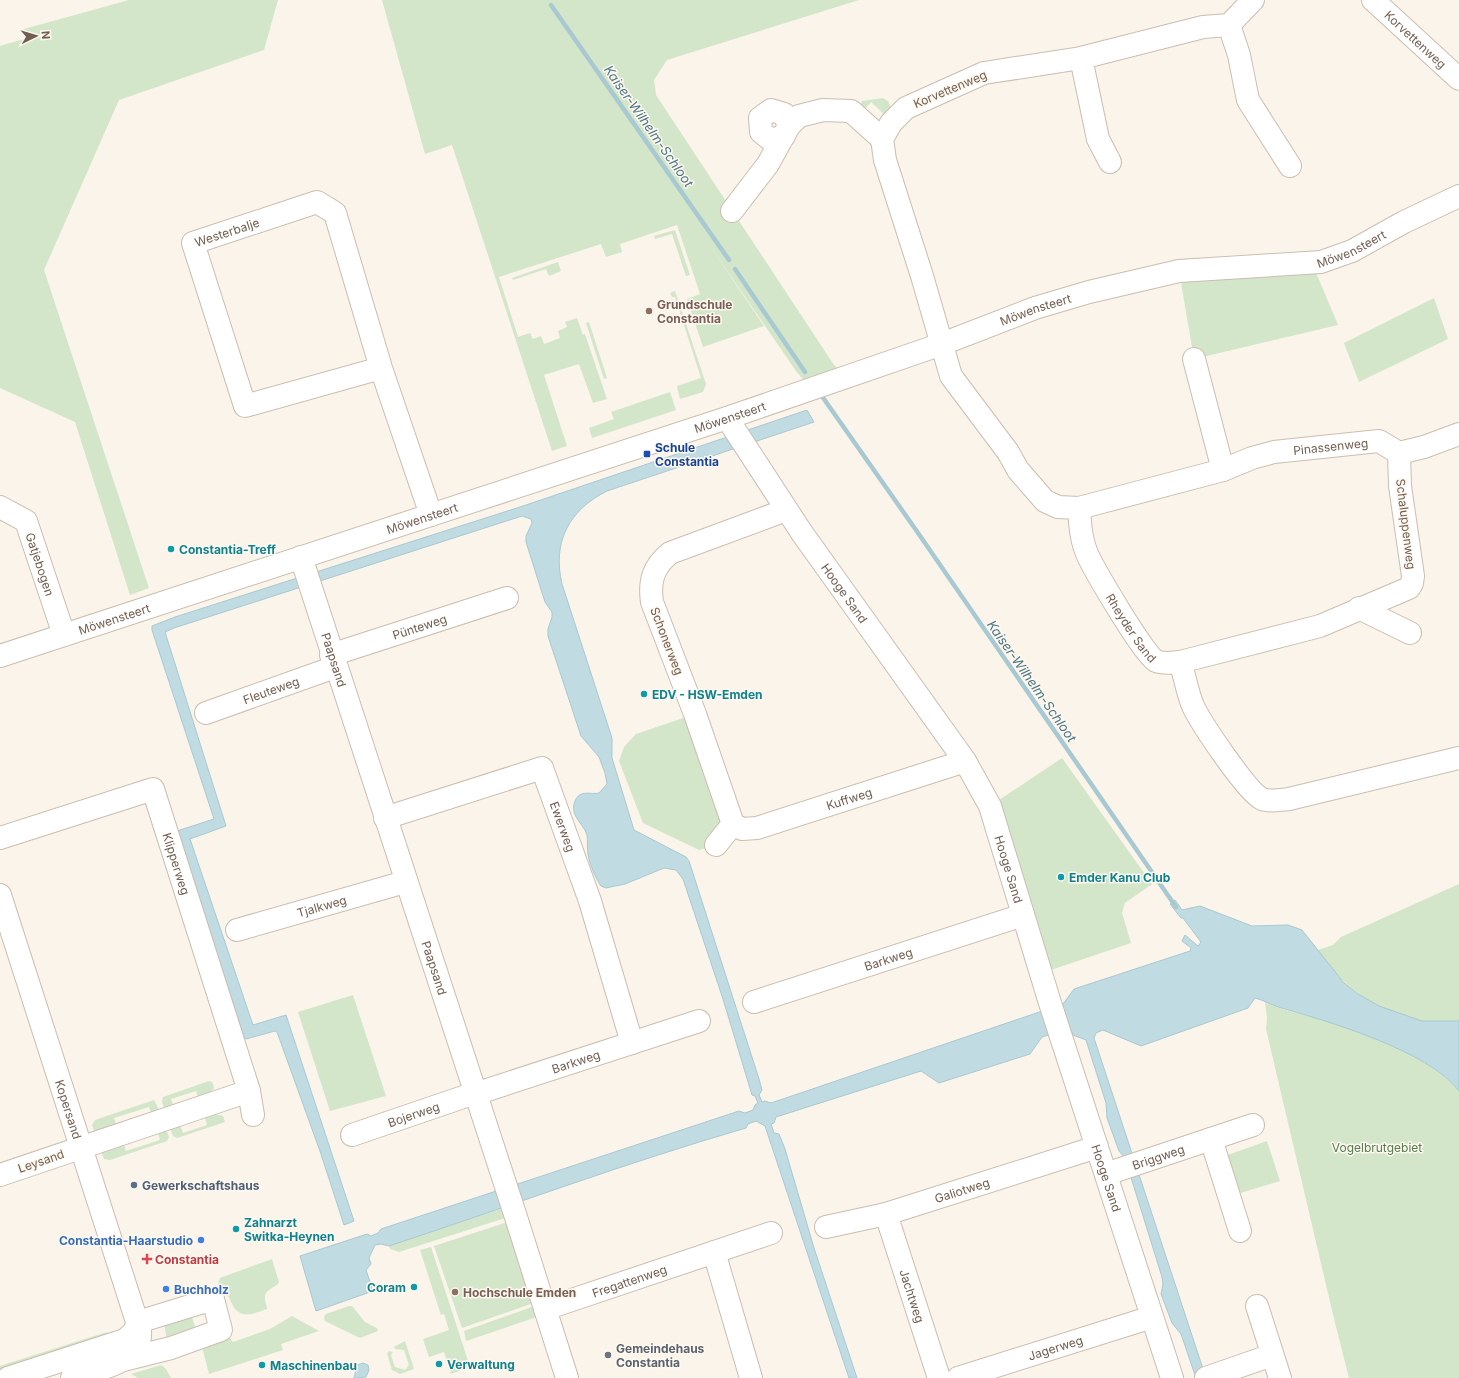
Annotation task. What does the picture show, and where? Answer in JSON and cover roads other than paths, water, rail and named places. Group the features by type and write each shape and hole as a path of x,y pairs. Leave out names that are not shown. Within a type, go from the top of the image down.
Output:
{"street":[{"path":"1253,0 1229,25 1239,55 1248,100 1290,166"},
{"name":"Korvettenweg","path":"1373,0 1459,79"},
{"name":"Korvettenweg","path":"882,139 891,123 906,108 984,73 1081,58 1203,27 1229,25"},
{"path":"1081,58 1098,139 1110,162"},
{"path":"732,211 768,164 787,131 796,119 809,112 823,110 851,112 882,139 885,160 922,276 951,376 955,384 996,437 1018,470 1045,501 1058,507 1079,508"},
{"name":"Möwensteert","path":"0,656 64,635 305,572 432,515 730,424 1035,308 1139,279 1188,270 1321,262 1352,251 1404,222 1459,196"},
{"name":"Westerbalje","path":"381,368 245,406 193,243 317,202 335,213 381,368 432,515"},
{"path":"1194,359 1223,470"},
{"name":"Hooge Sand","path":"730,424 747,447 786,510 965,761 990,806 1050,1002 1172,1378"},
{"path":"1399,453 1424,447 1459,434"},
{"name":"Pinassenweg","path":"1079,508 1223,470 1252,458 1301,448 1379,441 1399,453"},
{"name":"Schaluppenweg","path":"1180,662 1320,626 1406,590 1412,583 1413,576 1400,486 1399,453"},
{"name":"Gatjebogen","path":"0,507 26,522 64,635"},
{"name":"Rheyder Sand","path":"1079,508 1080,532 1089,558 1144,649 1156,661 1166,663 1180,662"},
{"name":"Schonerweg","path":"733,824 695,714 652,602 650,590 652,578 656,568 670,553 786,510"},
{"name":"Paapsand","path":"305,572 567,1378"},
{"name":"Pünteweg","path":"333,661 507,598"},
{"path":"1360,608 1410,633"},
{"name":"Fleuteweg","path":"206,713 333,661"},
{"path":"1180,662 1192,702 1206,731 1252,791 1264,799 1289,799 1309,795 1352,782 1459,758"},
{"name":"Kuffweg","path":"733,824 742,828 757,828 965,761"},
{"name":"Ewerweg","path":"385,818 542,768 590,902 632,1043"},
{"name":"Klipperweg","path":"0,838 153,790 249,1091 253,1115"},
{"path":"716,845 733,824"},
{"name":"Tjalkweg","path":"237,930 405,882"},
{"name":"Kopersand","path":"0,895 138,1322 141,1336 138,1346 123,1360"},
{"name":"Barkweg","path":"754,1002 1023,916"},
{"name":"Barkweg","path":"475,1093 699,1021"},
{"path":"82,1147 249,1091"},
{"name":"Bojerweg","path":"352,1135 475,1093"},
{"name":"Briggweg","path":"1106,1174 1253,1125"},
{"path":"1211,1139 1240,1231"},
{"name":"Leysand","path":"0,1175 82,1147"},
{"name":"Galiotweg","path":"826,1227 886,1214 1097,1147"},
{"name":"Jachtweg","path":"886,1214 939,1378"},
{"name":"Fregattenweg","path":"545,1309 772,1233"},
{"path":"714,1252 751,1378"},
{"path":"9,1378 126,1340 134,1332 138,1322 213,1299 222,1330 167,1349 123,1360 72,1378"},
{"path":"1257,1306 1280,1378"},
{"name":"Jagerweg","path":"958,1378 1152,1317"},
{"path":"1208,1377 1272,1355"}],"water":[{"path":"807,410 814,422 607,491 594,499 573,518 566,529 559,554 562,584 612,738 612,758 634,830 686,857 689,861 759,1079 762,1090 759,1095 762,1102 765,1101 771,1103 1063,1004 1074,989 1190,951 1191,948 1182,941 1185,935 1198,946 1201,942 1183,918 1181,918 1170,904 1175,900 1182,910 1200,906 1252,926 1288,925 1302,930 1344,983 1358,994 1379,1006 1422,1021 1459,1021 1459,1091 1444,1076 1425,1063 1401,1050 1349,1029 1278,1007 1255,998 1248,1008 1141,1046 1103,1030 1096,1033 1094,1038 1206,1378 1196,1378 1181,1334 1172,1323 1161,1294 1163,1284 1162,1277 1125,1158 1119,1151 1107,1118 1106,1103 1086,1040 1073,1035 1070,1028 1042,1037 1030,1054 939,1083 921,1071 776,1117 774,1123 771,1124 774,1133 779,1134 785,1149 814,1248 857,1378 849,1378 765,1126 756,1121 748,1124 746,1128 611,1170 389,1246 381,1244 375,1245 369,1258 371,1264 366,1270 373,1291 316,1311 300,1256 367,1234 371,1236 378,1233 381,1229 739,1111 745,1113 753,1110 755,1105 758,1103 755,1096 752,1095 723,999 683,879 676,870 664,868 625,884 606,888 601,886 593,871 588,854 587,835 575,815 574,806 577,797 580,795 586,793 599,793 607,784 605,773 599,757 581,736 548,636 552,612 545,602 526,542 526,536 532,523 531,519 522,516 165,632 226,826 190,839 253,1025 286,1015 354,1221 344,1225 321,1154 277,1032 275,1031 246,1039 244,1037 177,831 214,819 152,630 152,626 175,617 520,507"},
{"path":"363,1363 368,1365 369,1370 366,1377 354,1378 357,1365"}],"waterway":[{"name":"Kaiser-Wilhelm-Schloot","path":"551,5 729,260"},
{"name":"Kaiser-Wilhelm-Schloot","path":"735,269 805,372"},
{"name":"Kaiser-Wilhelm-Schloot","path":"819,392 1176,907"}],"place":[{"name":"Grundschule Constantia","path":"649,311"},
{"name":"Schule Constantia","path":"647,454"},
{"name":"Constantia-Treff","path":"171,549"},
{"name":"EDV - HSW-Emden","path":"644,694"},
{"name":"Emder Kanu Club","path":"1061,877"},
{"name":"Gewerkschaftshaus","path":"134,1185"},
{"name":"Zahnarzt Switka-Heynen","path":"236,1229"},
{"name":"Constantia-Haarstudio","path":"201,1240"},
{"name":"Constantia","path":"147,1259"},
{"name":"Coram","path":"414,1287"},
{"name":"Buchholz","path":"166,1289"},
{"name":"Hochschule Emden","path":"455,1292"},
{"name":"Gemeindehaus Constantia","path":"608,1355"},
{"name":"Verwaltung","path":"439,1364"},
{"name":"Maschinenbau","path":"262,1365"}],"park label":[{"name":"Vogelbrutgebiet","path":"1377,1147"}]}
